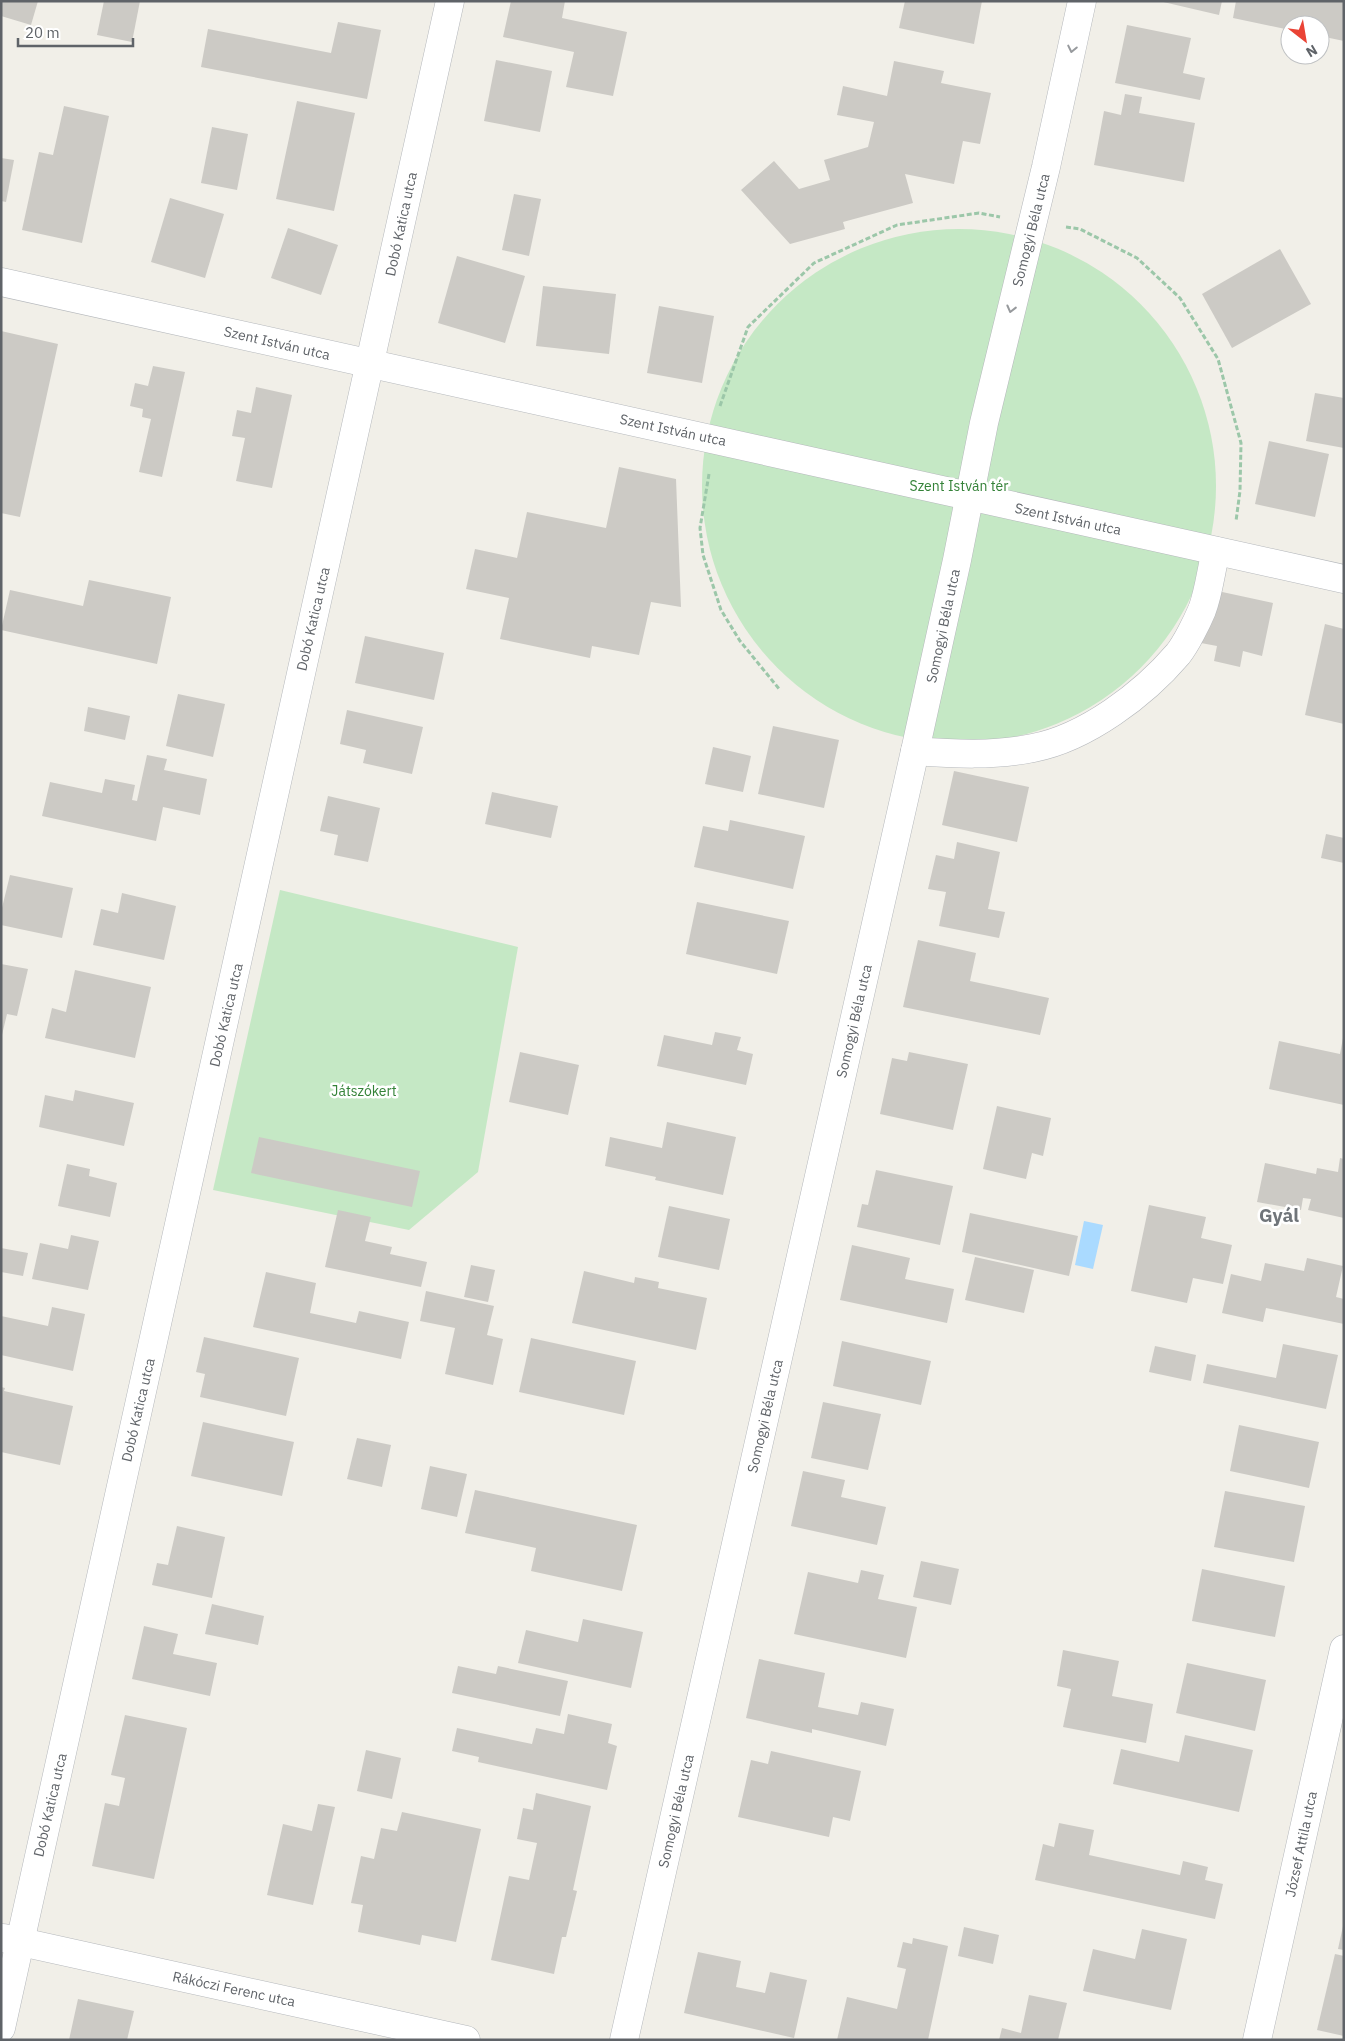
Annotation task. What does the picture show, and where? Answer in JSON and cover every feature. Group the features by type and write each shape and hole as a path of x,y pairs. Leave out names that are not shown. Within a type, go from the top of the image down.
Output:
{"street":[{"name":"Dobó Katica utca","path":"1,2028 10,1940 370,364 450,1"},
{"name":"Somogyi Béla utca","path":"624,2040 916,751 984,423 1033,222 1082,1"},
{"name":"Szent István utca","path":"1,282 1344,579"},
{"path":"916,751 962,754 999,753 1035,748 1070,736 1110,714 1152,682 1179,652 1202,610 1223,552"},
{"name":"József Attila utca","path":"1257,2040 1344,1649"},
{"name":"Rákóczi Ferenc utca","path":"10,1940 466,2040"}],"path":[{"path":"780,690 740,641 720,610 703,555 700,528 720,407 748,327 814,263 897,225 979,213 1080,229 1137,258 1180,298 1218,359 1241,443 1240,491 1223,552"}],"green space":[{"name":"Szent István tér","path":"959,229 1009,233 1058,248 1102,272 1141,304 1173,343 1197,387 1212,436 1216,486 1212,536 1197,585 1173,629 1141,668 1102,700 1058,724 1009,739 959,743 909,739 860,724 816,700 777,668 745,629 721,585 706,536 702,486 706,436 721,387 745,343 777,304 816,272 860,248 909,233"},
{"name":"Játszókert","path":"280,890 518,947 478,1172 409,1230 213,1190"}],"water":[{"path":"1084,1221 1103,1225 1093,1269 1075,1265"}],"building":[{"path":"1,1 38,1 31,25 1,16"},
{"path":"104,1 140,1 132,42 97,35"},
{"path":"511,1 565,1 562,18 627,32 613,96 566,87 574,52 503,37"},
{"path":"905,1 982,1 974,44 899,28"},
{"path":"1159,1 1222,1 1219,15"},
{"path":"1236,1 1344,1 1344,41 1330,38 1330,15 1280,15 1280,28 1233,18"},
{"path":"338,22 381,30 367,99 201,67 208,29 331,53"},
{"path":"1127,25 1191,38 1183,73 1205,78 1200,100 1115,83"},
{"path":"496,60 552,71 540,132 484,121"},
{"path":"894,61 944,71 941,83 991,93 980,144 963,141 954,184 905,174 913,203 843,222 845,229 790,244 741,190 774,161 799,189 830,180 824,160 868,147 874,122 837,115 843,86 887,96"},
{"path":"1125,94 1142,97 1139,113 1195,123 1184,182 1094,165 1104,111 1121,115"},
{"path":"297,101 355,113 334,211 276,199"},
{"path":"64,106 109,116 82,243 22,230 39,152 53,155"},
{"path":"212,127 248,134 237,190 201,183"},
{"path":"1,158 14,160 6,202 1,201"},
{"path":"514,194 541,199 529,256 502,250"},
{"path":"170,198 224,214 205,278 151,262"},
{"path":"288,228 338,245 321,295 271,278"},
{"path":"1280,249 1311,304 1232,348 1202,294"},
{"path":"457,256 525,276 505,343 438,323"},
{"path":"543,286 616,294 609,354 536,346"},
{"path":"659,306 714,316 702,383 647,373"},
{"path":"1,331 58,344 20,517 1,513"},
{"path":"153,366 185,372 162,477 139,472 151,419 142,417 143,409 130,406 135,383 148,386"},
{"path":"256,387 292,395 272,488 236,481 245,438 232,436 237,410 251,413"},
{"path":"1315,393 1344,398 1344,448 1306,441"},
{"path":"1269,441 1329,454 1315,517 1255,504"},
{"path":"619,467 676,479 681,607 651,602 639,655 592,646 590,658 500,639 509,598 466,589 475,549 517,558 527,512 606,528"},
{"path":"89,580 171,597 157,664 1,630 10,590 83,606"},
{"path":"1213,590 1273,603 1262,656 1243,651 1240,667 1214,661 1217,646 1201,643"},
{"path":"1325,624 1344,629 1344,724 1305,715"},
{"path":"365,636 444,653 434,700 355,683"},
{"path":"178,694 225,704 213,757 166,746"},
{"path":"88,707 130,716 125,740 84,731"},
{"path":"347,710 423,727 412,774 363,763 366,750 340,744"},
{"path":"773,726 839,740 824,808 758,794"},
{"path":"713,747 751,756 743,792 705,784"},
{"path":"147,755 167,759 164,770 207,779 200,815 163,807 156,841 42,816 50,782 102,793 105,779 135,785 132,800 137,801"},
{"path":"954,771 1029,787 1017,842 942,825"},
{"path":"492,792 558,806 551,838 485,824"},
{"path":"328,796 380,808 368,862 334,855 338,835 320,831"},
{"path":"730,820 805,836 793,889 694,867 703,826 728,831"},
{"path":"1326,834 1344,838 1344,863 1321,858"},
{"path":"957,842 1000,852 988,909 1005,912 999,938 939,926 946,892 928,889 936,855 954,859"},
{"path":"10,875 73,888 62,938 1,925 1,912"},
{"path":"122,893 176,906 164,960 93,945 101,909 118,913"},
{"path":"697,902 789,921 777,974 686,954"},
{"path":"918,940 976,953 970,981 1049,998 1040,1035 903,1007"},
{"path":"1,964 28,969 17,1016 7,1014 2,1035"},
{"path":"75,970 151,987 135,1058 45,1038 52,1008 66,1012"},
{"path":"715,1032 741,1037 737,1050 753,1054 746,1085 657,1066 664,1035 712,1045"},
{"path":"1343,1038 1344,1105 1269,1089 1279,1041 1340,1054"},
{"path":"520,1052 579,1065 568,1115 509,1102"},
{"path":"909,1052 968,1064 953,1130 880,1114 892,1058 907,1061"},
{"path":"75,1090 134,1103 124,1146 39,1127 45,1095 73,1101"},
{"path":"997,1106 1051,1118 1043,1156 1032,1153 1026,1179 983,1169"},
{"path":"667,1122 736,1137 723,1195 655,1180 656,1177 605,1166 610,1137 662,1148"},
{"path":"259,1137 420,1171 412,1207 251,1173"},
{"path":"1340,1158 1344,1159 1344,1218 1308,1210 1311,1199 1303,1198 1301,1210 1257,1202 1265,1163 1316,1174 1317,1168 1338,1172"},
{"path":"67,1164 90,1169 89,1176 117,1183 110,1217 58,1206"},
{"path":"876,1170 953,1186 940,1245 857,1227 862,1204 868,1205"},
{"path":"1149,1205 1206,1217 1201,1238 1232,1245 1223,1284 1193,1278 1187,1303 1131,1291"},
{"path":"669,1206 730,1219 719,1270 658,1257"},
{"path":"338,1210 371,1217 365,1241 392,1247 390,1254 427,1262 421,1287 325,1267"},
{"path":"970,1213 1078,1236 1069,1276 962,1252"},
{"path":"71,1235 99,1241 88,1290 32,1279 40,1243 68,1249"},
{"path":"852,1245 910,1258 905,1279 954,1289 947,1323 840,1300"},
{"path":"1,1248 28,1253 23,1276 1,1272"},
{"path":"975,1257 1034,1270 1024,1313 965,1300"},
{"path":"1307,1258 1343,1266 1336,1297 1344,1299 1344,1324 1266,1308 1263,1322 1222,1313 1231,1274 1261,1281 1265,1263 1304,1271"},
{"path":"471,1265 495,1270 488,1302 464,1297"},
{"path":"584,1271 634,1283 635,1277 659,1282 658,1288 707,1298 696,1350 572,1323"},
{"path":"266,1272 316,1283 310,1313 356,1323 359,1311 409,1322 401,1359 253,1327"},
{"path":"426,1291 494,1306 487,1335 503,1339 493,1385 445,1374 455,1328 420,1321"},
{"path":"52,1307 85,1314 73,1371 1,1355 1,1316 48,1326"},
{"path":"204,1337 299,1358 286,1416 200,1397 205,1374 196,1372"},
{"path":"531,1338 636,1361 624,1415 519,1392"},
{"path":"842,1341 931,1361 921,1405 833,1386"},
{"path":"1283,1344 1338,1355 1326,1409 1203,1383 1207,1364 1276,1378"},
{"path":"1155,1346 1196,1355 1191,1381 1149,1372"},
{"path":"1,1387 5,1388 4,1391 73,1406 60,1465 1,1452"},
{"path":"823,1402 881,1414 868,1470 811,1458"},
{"path":"203,1422 294,1442 282,1496 191,1476"},
{"path":"1239,1425 1319,1442 1309,1488 1230,1471"},
{"path":"357,1438 391,1445 382,1487 347,1479"},
{"path":"430,1466 467,1474 457,1517 421,1509"},
{"path":"803,1471 845,1480 841,1497 886,1507 877,1545 791,1526"},
{"path":"475,1490 637,1525 622,1591 531,1571 536,1548 465,1533"},
{"path":"1225,1491 1305,1506 1294,1562 1214,1547"},
{"path":"177,1526 225,1537 212,1598 152,1585 157,1563 168,1565"},
{"path":"921,1561 959,1569 951,1605 913,1597"},
{"path":"1202,1569 1285,1586 1275,1637 1192,1621"},
{"path":"861,1570 884,1575 878,1599 917,1607 906,1658 794,1634 808,1572 858,1583"},
{"path":"212,1604 264,1616 258,1645 205,1634"},
{"path":"583,1619 643,1632 631,1688 518,1663 526,1630 578,1642"},
{"path":"144,1626 178,1634 173,1654 217,1663 210,1696 132,1679"},
{"path":"1063,1650 1119,1661 1112,1696 1153,1704 1146,1743 1063,1727 1071,1689 1057,1686"},
{"path":"759,1659 825,1673 818,1707 858,1715 861,1702 894,1709 886,1746 812,1729 812,1733 746,1718"},
{"path":"1187,1663 1266,1680 1255,1731 1176,1713"},
{"path":"458,1666 496,1674 498,1666 568,1681 560,1716 452,1693"},
{"path":"568,1714 612,1724 608,1743 617,1746 607,1790 478,1762 479,1757 452,1751 457,1728 532,1744 536,1728 564,1734"},
{"path":"125,1715 187,1728 154,1879 92,1866 105,1803 119,1806 125,1778 111,1775"},
{"path":"1185,1735 1253,1750 1239,1812 1113,1784 1121,1749 1179,1762"},
{"path":"366,1750 401,1758 392,1799 357,1791"},
{"path":"771,1751 861,1771 850,1821 833,1817 829,1837 738,1817 751,1760 768,1764"},
{"path":"536,1793 591,1806 573,1890 577,1891 566,1937 562,1937 554,1974 491,1960 509,1876 529,1880 537,1843 517,1839 523,1808 533,1810"},
{"path":"318,1804 335,1807 313,1905 267,1895 283,1824 312,1831"},
{"path":"402,1812 481,1829 456,1942 422,1935 420,1945 358,1932 363,1905 351,1903 361,1856 374,1859 381,1828 397,1831"},
{"path":"1059,1823 1094,1830 1089,1855 1180,1875 1183,1861 1208,1867 1205,1880 1223,1884 1215,1919 1035,1880 1043,1844 1054,1847"},
{"path":"1344,1926 1344,1950 1338,1949"},
{"path":"964,1927 999,1935 993,1964 958,1956"},
{"path":"1142,1929 1187,1939 1171,2010 1083,1991 1093,1949 1135,1959"},
{"path":"913,1938 948,1946 928,2040 837,2040 847,1997 897,2009 906,1969 897,1967 903,1942 912,1944"},
{"path":"698,1952 741,1961 736,1987 765,1993 770,1972 807,1980 794,2038 684,2013"},
{"path":"1335,1954 1344,1956 1344,2036 1317,2030"},
{"path":"1029,1995 1067,2003 1058,2040 999,2040 1002,2028 1021,2033"},
{"path":"78,1999 134,2011 127,2040 69,2040"}],"district":[{"name":"Gyál","path":"1279,1215"}]}
